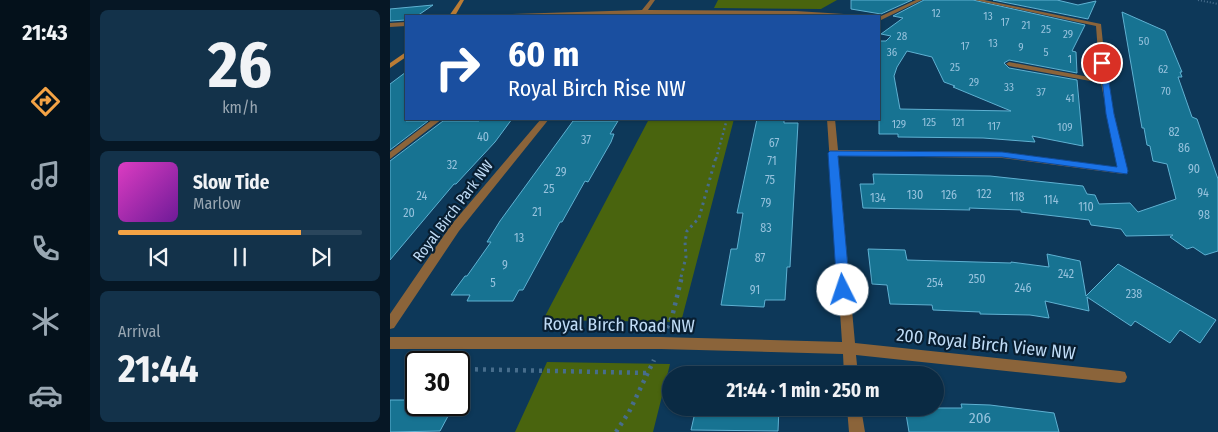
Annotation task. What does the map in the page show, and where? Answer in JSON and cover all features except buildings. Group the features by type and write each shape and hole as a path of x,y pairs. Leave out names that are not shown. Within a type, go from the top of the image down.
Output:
{"street":[{"path":"453,15 462,0"},
{"path":"641,15 653,0"},
{"path":"880,19 920,0"},
{"path":"833,153 1002,154 1123,171 1104,82 1099,25 976,0"},
{"path":"549,15 644,12 796,12 832,15"},
{"path":"390,25 405,24"},
{"path":"390,66 405,55"},
{"path":"1009,64 1104,82"},
{"path":"390,156 437,120"},
{"name":"Royal Birch Park NW","path":"390,324 455,228 544,120"},
{"path":"831,120 850,366"},
{"name":"Royal Birch Road NW","path":"390,343 660,343 848,348"},
{"name":"200 Royal Birch View NW","path":"848,348 1120,377"},
{"path":"855,416 857,432"}],"path":[{"path":"1198,0 1218,4"},
{"path":"616,432 648,373 672,317 686,257 685,242 687,231 699,218 727,120"},
{"path":"470,369 648,373"}],"green space":[{"path":"718,0 837,0 821,9 714,8"},
{"path":"648,120 734,120 681,322 543,320"},
{"path":"547,362 670,364 670,366 662,366 662,396 653,432 515,432"}],"route":[{"path":"843,290 833,153 1002,154 1123,171 1110,114 1102,63"}]}
